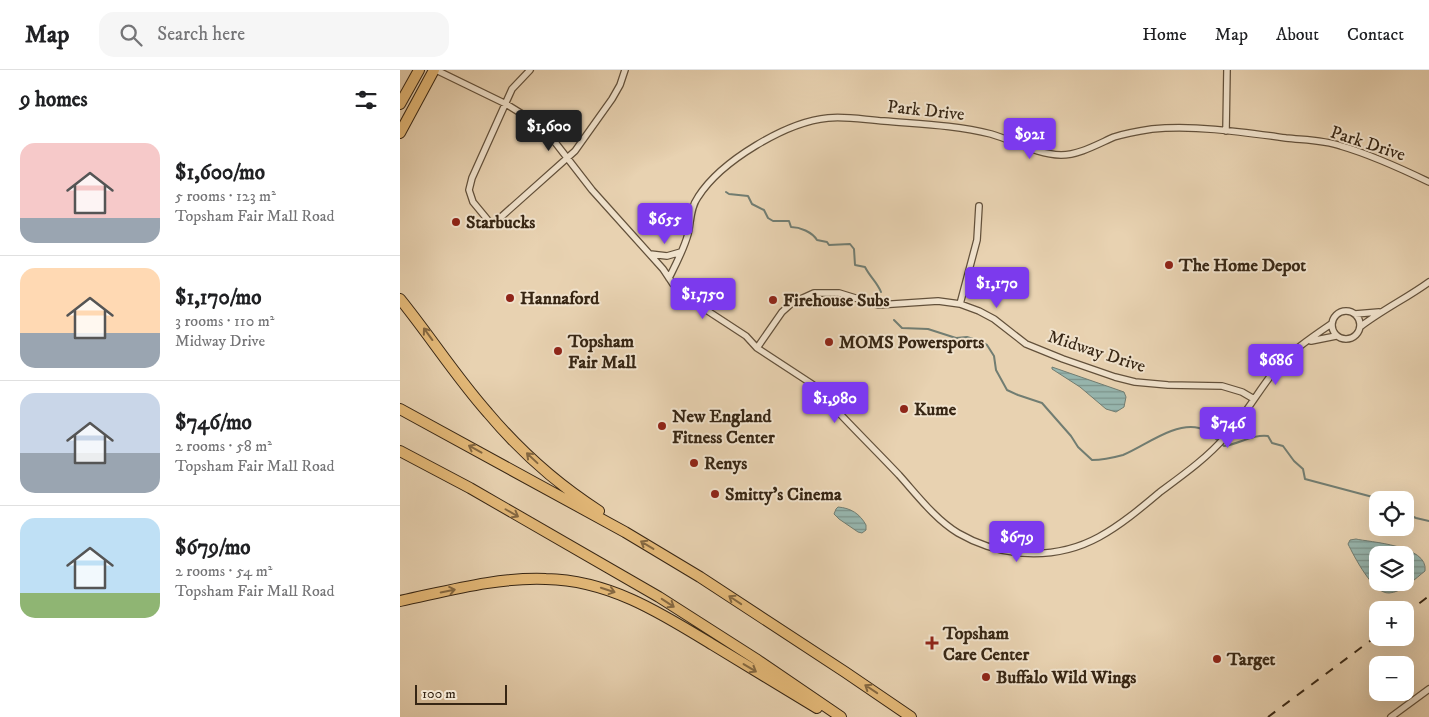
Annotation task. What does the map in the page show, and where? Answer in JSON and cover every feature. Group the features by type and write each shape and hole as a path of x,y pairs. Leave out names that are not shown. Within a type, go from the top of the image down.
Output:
{"highway":[{"path":"400,104 419,70"},
{"path":"400,133 435,70"},
{"path":"400,299 472,394 512,439 547,473 610,518 625,532"},
{"path":"400,408 625,532 708,582 911,717"},
{"path":"400,451 470,488 659,597 756,659 841,717"},
{"path":"400,601 524,579 564,580 599,587 628,597 657,612 831,717"}],"street":[{"path":"435,70 506,104 535,122 546,132 592,190 650,254 673,284 694,302 724,320 746,336 758,348 812,384 831,402 846,421 933,513 957,532 981,544 1002,551 1031,554 1050,552 1081,545 1099,537 1145,505 1203,459 1238,423 1277,368 1306,342 1331,324"},
{"path":"530,70 512,90 468,190 473,202 492,225 575,151 608,106 620,85 625,70"},
{"path":"1226,131 1227,70"},
{"name":"Park Drive","path":"669,278 688,236 693,207 705,188 724,169 749,150 780,131 829,117 958,127 992,134 1041,152 1064,155 1115,137 1144,130 1192,129 1226,131 1339,145 1387,162 1429,182"},
{"path":"960,304 977,240 979,206"},
{"path":"650,254 667,256 681,252"},
{"path":"1306,342 1336,336 1343,339 1350,338 1356,335 1360,327 1382,311 1416,292 1429,282"},
{"name":"Midway Drive","path":"758,348 782,312 792,303 814,293 839,293 878,306 927,300 960,304 994,319 1026,344 1115,377 1153,384 1222,386 1242,392 1254,399"},
{"path":"1336,336 1331,324 1333,317 1338,312 1349,311 1355,314 1359,320 1360,327"},
{"path":"1355,314 1382,311"},
{"path":"1391,717 1429,689"}],"water":[{"path":"1052,367 1124,392 1126,397 1124,407 1116,412 1106,409 1080,387 1052,369"},
{"path":"838,507 851,510 858,515 866,525 866,530 862,533 858,532 839,519 834,514"},
{"path":"1356,539 1396,546 1369,546 1369,578 1359,565 1348,544 1350,540"},
{"path":"1414,553 1424,562 1425,571 1414,580"},
{"path":"1382,591 1398,591 1389,593"}],"waterway":[{"path":"726,192 748,196 752,204 764,210 768,218 773,221 789,221 791,227 806,230 817,240 827,242 829,245 850,244 854,249 855,265 865,267 881,292"},
{"path":"894,320 902,328 928,329 956,338 967,337 987,345 994,356 996,370 1007,390 1042,403 1071,436 1078,447 1092,460 1108,459 1123,455 1180,428 1199,428 1206,431 1224,446 1257,436 1268,436 1272,443 1283,446 1294,461 1303,469 1305,479 1369,496"},
{"path":"1414,517 1429,521"}],"railway":[{"path":"1414,607 1429,596"},
{"path":"1268,717 1369,642"}],"place":[{"name":"Starbucks","path":"456,222"},
{"name":"The Home Depot","path":"1169,265"},
{"name":"Hannaford","path":"510,298"},
{"name":"Firehouse Subs","path":"773,300"},
{"name":"MOMS Powersports","path":"829,342"},
{"name":"Topsham Fair Mall","path":"558,351"},
{"name":"Kume","path":"904,409"},
{"name":"New England Fitness Center","path":"662,426"},
{"name":"Renys","path":"694,463"},
{"name":"Smitty's Cinema","path":"715,494"},
{"name":"Topsham Care Center","path":"932,643"},
{"name":"Target","path":"1217,659"},
{"name":"Buffalo Wild Wings","path":"986,677"}]}
